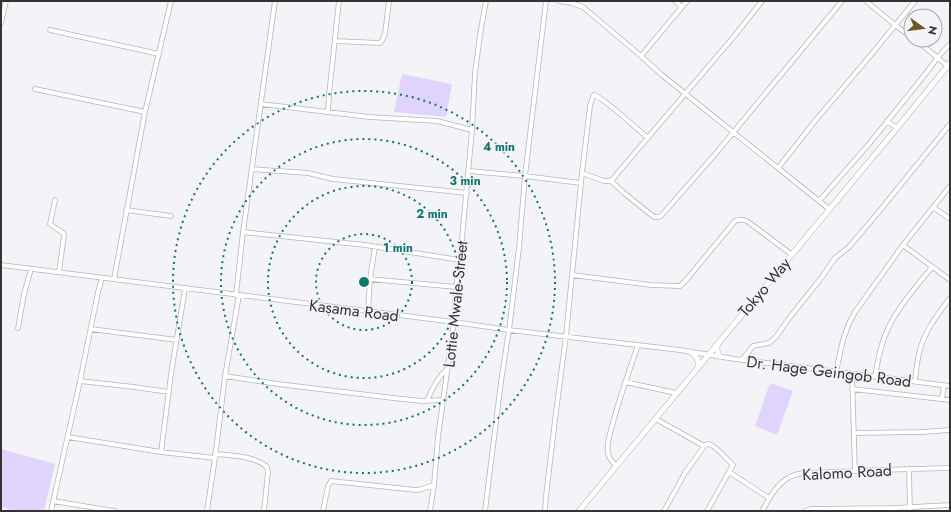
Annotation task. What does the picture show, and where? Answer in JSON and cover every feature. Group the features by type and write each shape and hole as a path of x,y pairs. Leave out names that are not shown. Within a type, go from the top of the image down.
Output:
{"main road":[{"name":"Tokyo Way","path":"579,511 949,65"},
{"path":"718,343 717,348 720,357"},
{"path":"691,352 696,356 698,367"}],"street":[{"path":"1,23 6,1"},
{"path":"114,279 145,112 171,1"},
{"path":"207,511 275,1"},
{"path":"328,111 339,1"},
{"path":"334,41 380,43 385,34 389,1"},
{"name":"Lottie Mwale Street","path":"430,511 438,437 454,322 456,287 469,171 475,73 486,1"},
{"path":"485,511 509,330 525,176 546,1"},
{"path":"559,1 583,7 662,75 829,209"},
{"path":"675,1 682,7"},
{"path":"641,56 687,1"},
{"path":"612,181 762,1"},
{"path":"582,173 600,180 612,181 624,193 654,217 661,216 698,174 842,1"},
{"path":"866,1 903,32"},
{"path":"778,168 820,115 916,1"},
{"path":"50,30 159,54"},
{"path":"819,201 862,152 950,44"},
{"path":"926,48 949,65"},
{"path":"35,89 145,112"},
{"path":"545,511 551,450 566,336 591,99 594,95 598,97 648,138"},
{"path":"261,104 368,117 437,122 472,130"},
{"path":"887,120 897,128"},
{"path":"742,360 753,346 769,343 776,337 835,258 849,247 859,236 950,124"},
{"path":"252,169 308,173 333,179 467,193"},
{"path":"469,171 581,183"},
{"path":"836,372 843,336 848,323 902,245 950,186"},
{"path":"55,200 50,224 64,235 60,272"},
{"path":"934,207 950,219"},
{"path":"126,210 171,216"},
{"path":"572,275 651,285 680,286 692,274 735,221 743,219 792,254"},
{"path":"243,232 375,247 460,260"},
{"path":"902,245 950,280"},
{"path":"368,312 370,279 375,247"},
{"name":"Kasama Road","path":"1,265 708,355"},
{"path":"875,376 886,332 905,302 932,267"},
{"path":"18,328 24,294 31,269"},
{"path":"51,511 102,278"},
{"path":"370,279 456,287"},
{"path":"161,452 185,289"},
{"path":"915,381 920,350 925,336 936,316 950,298"},
{"path":"91,329 177,340"},
{"path":"616,465 609,458 607,452 608,443 625,382 638,345"},
{"name":"Dr. Hage Geingob Road","path":"708,355 950,386"},
{"path":"427,401 430,391 440,375 448,367"},
{"path":"852,374 855,471"},
{"path":"225,376 399,399 427,401 444,400"},
{"path":"80,380 169,392"},
{"path":"625,382 676,393"},
{"path":"942,399 944,385"},
{"path":"852,389 950,400"},
{"path":"656,419 704,446"},
{"path":"854,432 921,432 950,430"},
{"path":"68,437 161,452 238,456 258,462 265,465 268,472 264,511"},
{"path":"664,511 685,473 704,446 710,444 733,465 707,511"},
{"name":"Kalomo Road","path":"762,511 777,487 788,478 797,474 950,468"},
{"path":"910,469 910,509"},
{"path":"729,472 769,498"},
{"path":"324,511 328,486 331,481 416,490 434,485"},
{"path":"53,501 114,511"},
{"path":"943,505 943,511"},
{"path":"805,511 811,509 910,509 950,505"}],"shaded area":[{"path":"402,74 452,84 446,117 394,112"},
{"path":"770,383 793,391 777,435 755,426"},
{"path":"1,449 55,464 44,511 15,511 1,507"}]}
